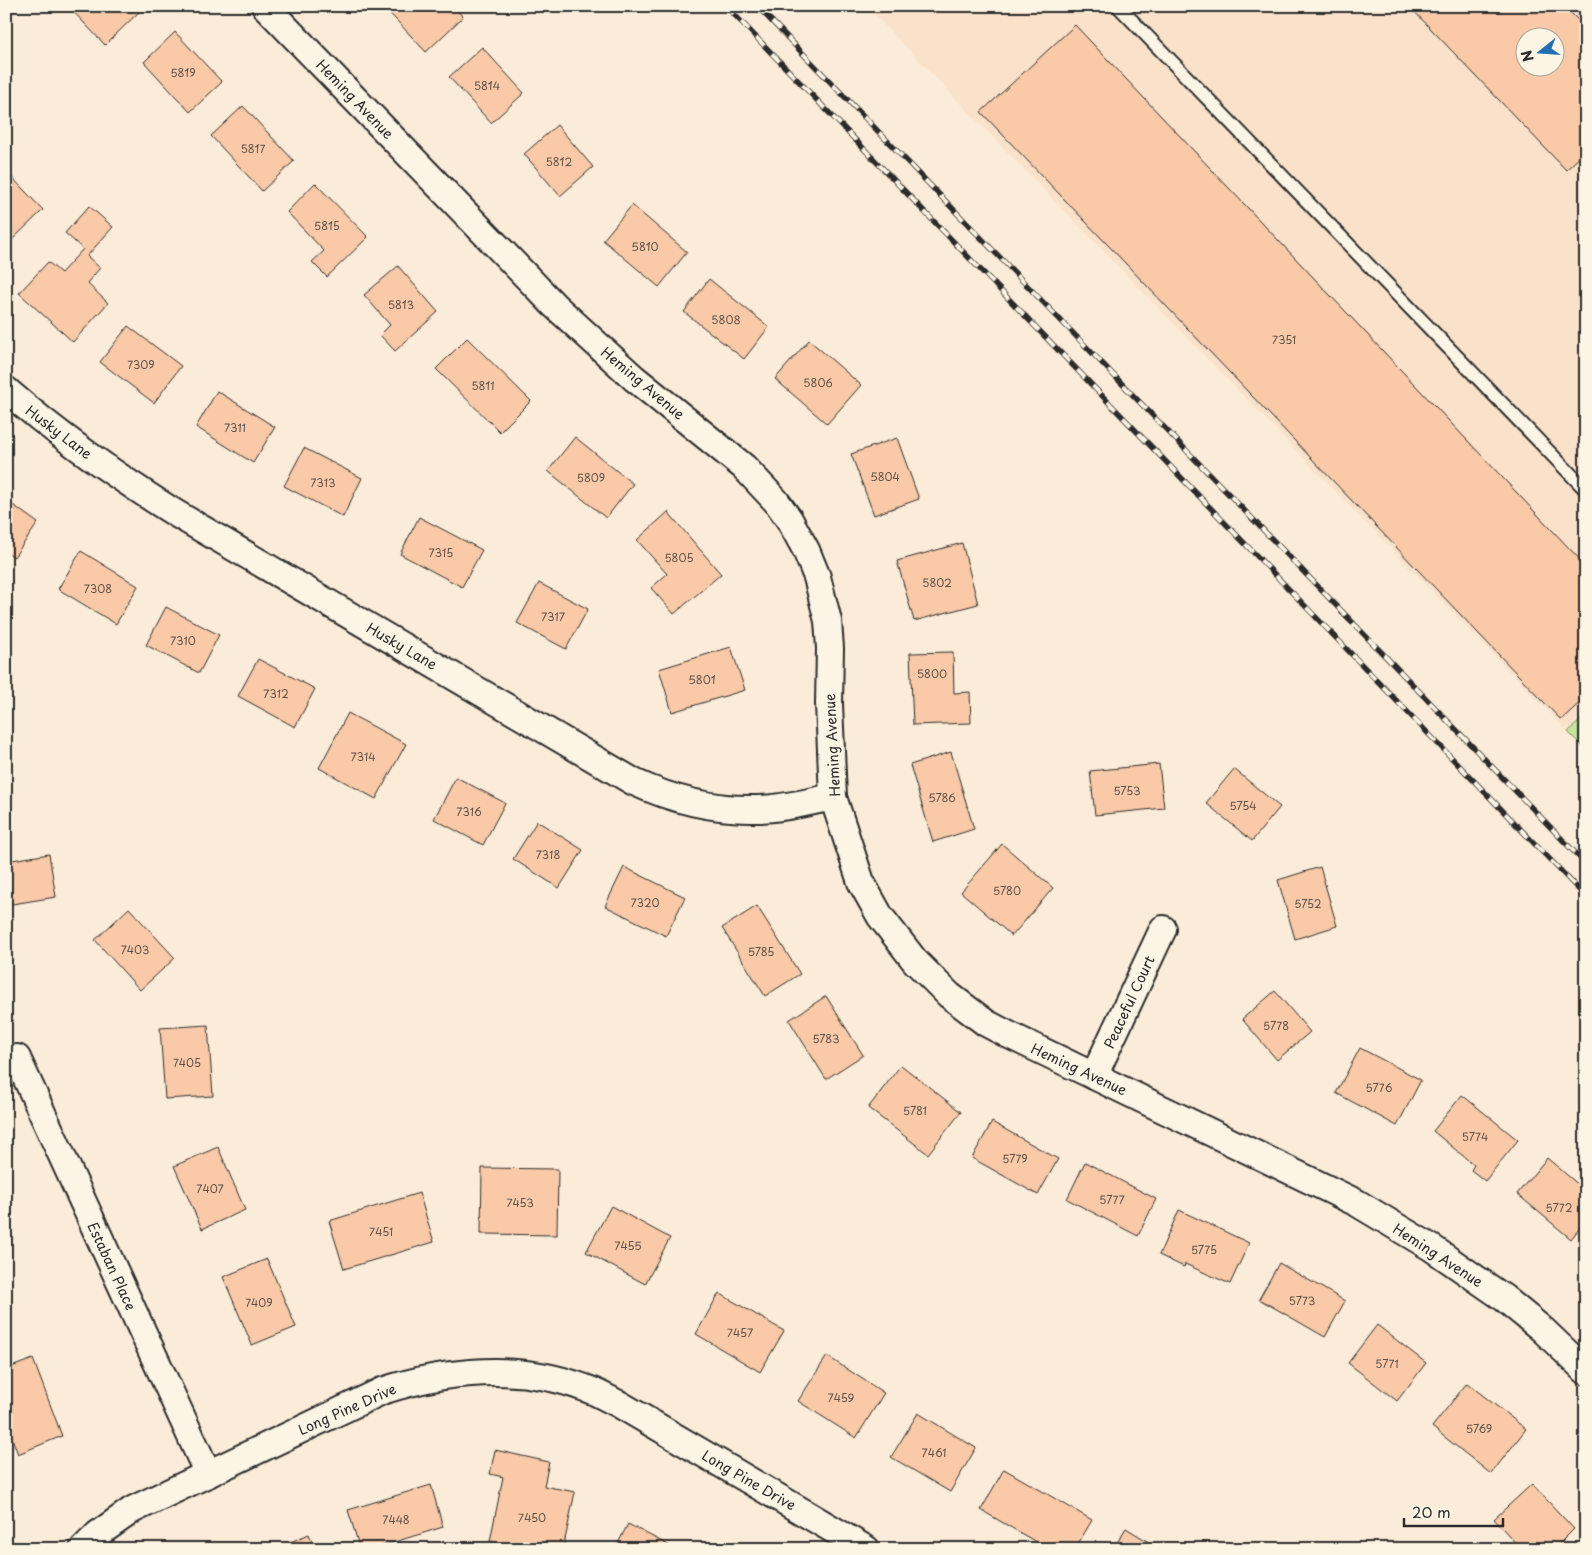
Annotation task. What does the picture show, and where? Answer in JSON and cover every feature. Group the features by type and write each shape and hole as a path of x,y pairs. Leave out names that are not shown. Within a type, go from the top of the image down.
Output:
{"street":[{"name":"Heming Avenue","path":"265,6 554,305 634,378 744,467 780,507 789,520 817,577 828,621 832,797 861,882 880,916 915,961 948,995 986,1023 1357,1203 1432,1248 1504,1298 1543,1330 1586,1371"},
{"name":"Husky Lane","path":"6,390 37,417 134,488 634,782 657,793 707,806 757,809 798,804 832,797"},
{"name":"Peaceful Court","path":"1094,1076 1163,929"},
{"name":"Estaban Place","path":"17,1058 208,1474"},
{"name":"Long Pine Drive","path":"83,1549 98,1534 132,1510 382,1391 443,1375 478,1372 518,1373 551,1378 584,1388 620,1404 866,1549"}],"lane":[{"path":"1118,6 1586,490"}],"shaded area":[{"path":"866,6 1586,6 1586,715 1568,732"}],"green space":[{"path":"1586,715 1586,750 1568,732"}],"building":[{"path":"68,6 140,6 142,9 105,45"},
{"path":"383,6 453,6 463,17 426,52"},
{"path":"1409,6 1573,6 1569,11 1586,28 1586,151 1566,170"},
{"path":"1075,25 1586,566 1586,697 1561,720 981,112"},
{"path":"175,32 222,82 190,112 144,62"},
{"path":"482,47 524,93 491,123 449,77"},
{"path":"243,106 294,161 262,191 211,136"},
{"path":"557,125 593,167 560,196 524,154"},
{"path":"6,171 43,210 12,240 6,235"},
{"path":"315,183 368,237 327,277 312,262 324,251 287,212"},
{"path":"632,205 687,252 659,287 603,240"},
{"path":"89,206 113,227 87,256 100,268 87,283 108,303 73,342 19,293 48,262 61,273 83,249 65,233"},
{"path":"398,266 438,312 395,351 380,335 390,325 364,295"},
{"path":"709,279 769,327 744,359 684,312"},
{"path":"128,326 181,366 154,403 100,362"},
{"path":"467,338 531,401 500,432 436,369"},
{"path":"809,340 861,385 827,424 775,379"},
{"path":"217,391 275,427 253,463 196,427"},
{"path":"575,437 633,484 606,518 548,471"},
{"path":"897,438 919,499 874,515 851,454"},
{"path":"304,448 362,478 343,517 284,486"},
{"path":"6,500 38,523 14,557 6,552"},
{"path":"668,512 721,574 674,614 651,588 667,574 637,540"},
{"path":"419,517 482,550 462,587 400,554"},
{"path":"962,543 978,604 914,621 897,561"},
{"path":"81,551 138,586 116,624 58,589"},
{"path":"539,583 588,609 566,649 517,623"},
{"path":"166,607 219,635 199,673 146,645"},
{"path":"731,647 745,690 672,712 659,669"},
{"path":"953,652 954,693 970,692 971,723 913,725 910,653"},
{"path":"258,659 315,689 295,727 238,696"},
{"path":"348,713 406,744 376,799 319,768"},
{"path":"951,752 974,829 933,842 910,765"},
{"path":"1159,764 1164,808 1095,815 1090,771"},
{"path":"1234,769 1280,807 1252,841 1206,803"},
{"path":"456,777 505,803 483,845 434,819"},
{"path":"537,821 583,850 559,888 513,859"},
{"path":"1002,844 1053,888 1012,936 961,892"},
{"path":"49,854 56,897 6,905 6,861"},
{"path":"624,867 685,897 666,936 605,906"},
{"path":"1320,867 1337,926 1295,939 1278,880"},
{"path":"757,906 800,974 765,996 722,928"},
{"path":"129,908 175,958 140,990 95,940"},
{"path":"1275,991 1310,1032 1277,1060 1242,1019"},
{"path":"826,996 863,1055 826,1079 789,1020"},
{"path":"208,1025 213,1096 165,1099 160,1028"},
{"path":"1360,1048 1421,1080 1397,1126 1336,1093"},
{"path":"901,1065 961,1112 928,1154 868,1108"},
{"path":"1462,1095 1518,1140 1485,1181 1471,1170 1474,1165 1433,1131"},
{"path":"992,1122 1058,1159 1038,1195 972,1158"},
{"path":"218,1147 245,1210 202,1229 174,1166"},
{"path":"1547,1158 1586,1191 1586,1220 1571,1239 1517,1194"},
{"path":"1085,1162 1156,1199 1138,1236 1067,1199"},
{"path":"482,1168 558,1169 557,1235 481,1234"},
{"path":"419,1193 434,1242 344,1269 329,1221"},
{"path":"611,1206 670,1238 645,1284 586,1252"},
{"path":"1179,1210 1249,1243 1230,1284 1185,1264 1184,1267 1159,1255"},
{"path":"267,1259 296,1327 252,1345 223,1277"},
{"path":"1279,1263 1345,1301 1325,1337 1259,1299"},
{"path":"719,1293 784,1331 760,1372 696,1334"},
{"path":"6,1313 11,1324 6,1326"},
{"path":"1377,1325 1426,1363 1397,1401 1348,1363"},
{"path":"827,1356 884,1393 856,1438 798,1401"},
{"path":"33,1359 62,1436 18,1454 6,1423 6,1369"},
{"path":"1467,1383 1526,1429 1491,1474 1432,1427"},
{"path":"918,1413 976,1448 950,1492 891,1457"},
{"path":"495,1450 549,1462 544,1486 575,1492 563,1549 526,1549 490,1541 503,1477 490,1474"},
{"path":"1004,1469 1092,1520 1075,1549 1048,1549 981,1510"},
{"path":"1532,1484 1574,1529 1554,1549 1521,1549 1494,1519"},
{"path":"431,1485 443,1527 372,1549 360,1549 348,1510"},
{"path":"628,1524 676,1549 615,1549"},
{"path":"1126,1528 1160,1549 1113,1549"},
{"path":"309,1534 315,1549 274,1549"}],"railway":[{"path":"726,6 1586,897"},
{"path":"757,6 1586,864"}]}
